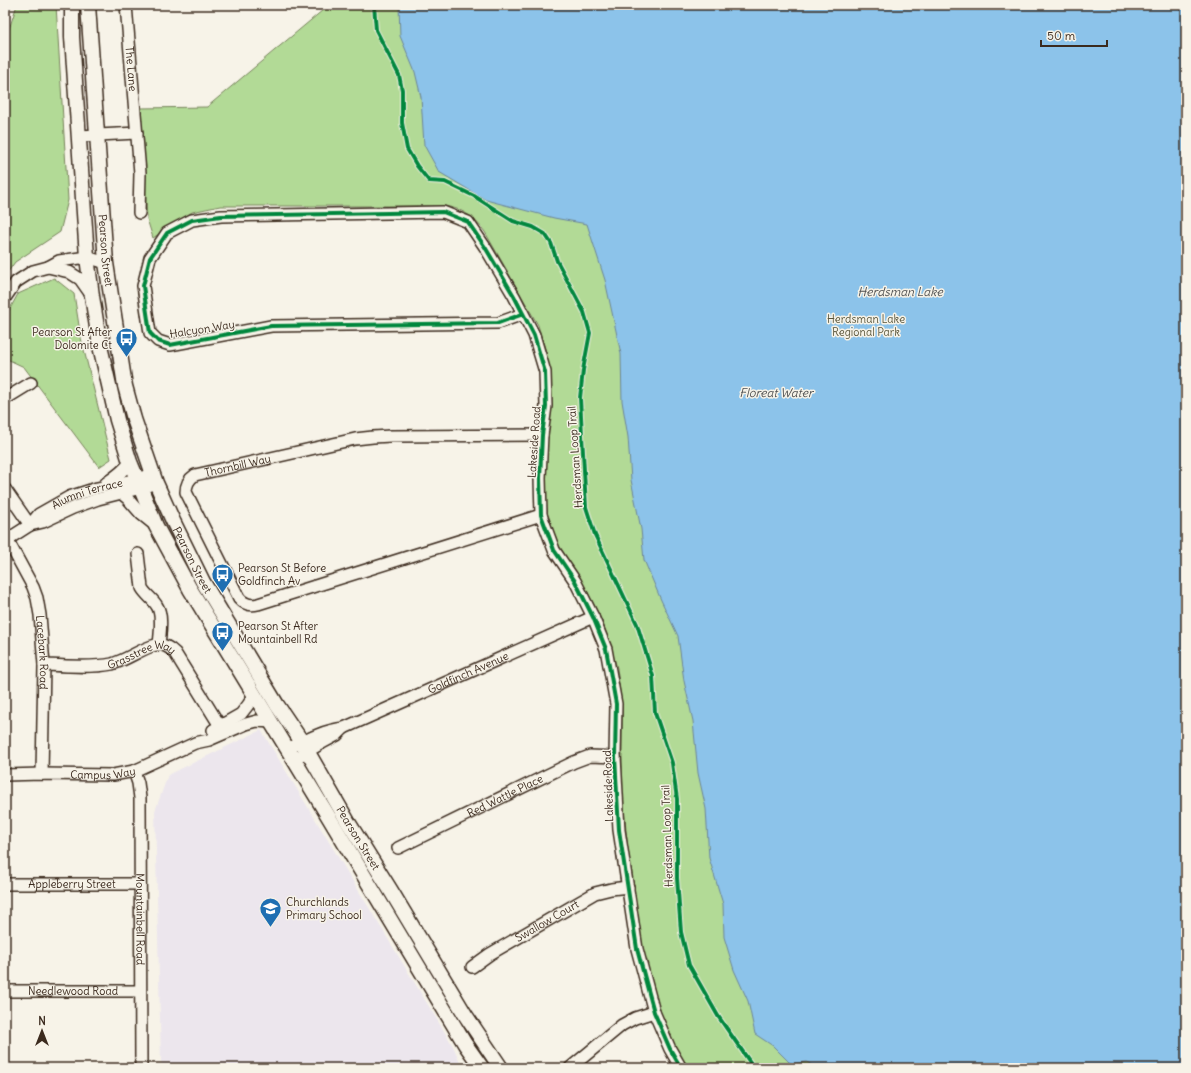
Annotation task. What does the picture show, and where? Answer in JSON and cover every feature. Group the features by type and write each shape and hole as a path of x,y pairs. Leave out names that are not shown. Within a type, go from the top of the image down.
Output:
{"main road":[{"name":"Pearson Street","path":"72,5 72,37 87,256 92,296 101,353 117,420 130,462 156,526 190,589 255,694 461,1038 482,1068"},
{"name":"Pearson Street","path":"88,5 106,264 125,386 134,420 154,479 203,582 277,705 305,746 348,822 498,1067"}],"street":[{"name":"The Lane","path":"126,5 140,173 139,213"},
{"path":"79,136 137,133"},
{"name":"Lakeside Road","path":"443,212 468,222 485,246 514,296 534,335 545,372 546,406 542,435 540,478 541,515 554,550 575,581 606,649 616,704 615,756 619,830 637,949 654,1012 670,1048 681,1068"},
{"name":"Halcyon Way","path":"443,212 221,216 192,220 168,233 150,258 143,286 150,333 158,341 170,345 271,326 498,323 523,314"},
{"path":"5,298 16,282 32,271 48,267 59,261 87,256 106,264"},
{"path":"48,267 69,272 80,279 92,296"},
{"path":"5,399 31,383"},
{"name":"Thornbill Way","path":"541,515 251,605 244,603 239,598 186,490 188,482 195,475 354,440 385,436 542,435"},
{"path":"97,488 117,476 127,467 130,462"},
{"name":"Alumni Terrace","path":"30,525 44,522 98,498 120,493 154,479"},
{"name":"Alumni Terrace","path":"6,540 30,525 39,514 69,497 97,488 139,484"},
{"path":"5,489 30,525"},
{"path":"120,493 127,498 141,514 156,526"},
{"name":"Lacebark Road","path":"6,540 33,587 37,598 40,615 44,665 42,774"},
{"path":"138,554 142,588 159,610 159,645"},
{"name":"Goldfinch Avenue","path":"291,754 333,729 344,728 592,616"},
{"name":"Grasstree Way","path":"44,665 84,666 112,664 150,647 159,645 165,646 170,648 175,653 220,726"},
{"name":"Campus Way","path":"195,743 206,734 241,714 255,694"},
{"name":"Campus Way","path":"5,775 113,775 134,771 195,743 208,740 246,724 257,721 271,722"},
{"name":"Red Wattle Place","path":"398,848 574,762 590,756 615,756"},
{"name":"Mountainbell Road","path":"134,771 138,783 140,798 141,1068"},
{"name":"Appleberry Street","path":"5,884 140,884"},
{"name":"Swallow Court","path":"472,967 490,954 595,893 628,887"},
{"name":"Needlewood Road","path":"5,991 140,991"},
{"path":"570,1068 622,1025 635,1018 654,1012"}],"shaded area":[{"name":"Churchlands Primary School","path":"261,730 453,1046 461,1064 461,1068 164,1068 161,1062 155,811 168,775"}],"green space":[{"path":"17,5 56,5 68,200 60,232 15,262 5,276 5,41"},
{"name":"Herdsman Lake","path":"329,5 1186,5 1186,1068 686,1068 657,1008 644,957 629,862 622,788 622,708 617,668 603,623 587,591 558,544 548,516 544,488 551,395 550,374 546,352 538,325 485,232 476,221 467,214 450,207 443,206 220,206 192,212 153,238 147,219 140,108 207,107"},
{"path":"54,278 74,294 81,338 111,459 99,467 24,367 5,358 5,318 18,294"}],"water":[{"name":"Herdsman Lake","path":"399,5 1186,5 1186,1068 816,1068 807,1062 791,1064 773,1046 755,1034 748,1001 734,970 724,937 723,904 709,858 706,809 698,773 693,721 684,681 678,636 644,560 641,529 631,480 628,437 622,401 621,354 605,280 587,224 554,218 486,200 439,172 424,145 421,97 415,72 400,36"}],"cycle path":[{"name":"Herdsman Loop Trail","path":"374,5 376,30 399,75 402,90 402,123 407,149 417,166 429,181 445,182 474,196 513,221 533,227 545,234 551,243 557,261 584,312 590,333 583,370 580,398 586,507 595,535 637,624 653,676 655,713 672,763 677,799 677,878 681,932 689,965 718,1016 754,1068"},
{"path":"523,314 498,323 271,326 170,345 158,341 150,333 143,286 150,258 167,233 192,220 221,216 443,212 468,222 485,247 514,296 534,335 545,372 546,406 542,435 540,478 541,515 554,550 575,581 593,617 606,649 616,704 615,757 619,830 637,949 654,1012 670,1049 681,1068"}],"place":[{"name":"Pearson St After Dolomite Ct","path":"127,358"},
{"name":"Pearson St Before Goldfinch Av","path":"222,594"},
{"name":"Pearson St After Mountainbell Rd","path":"222,652"},
{"name":"Churchlands Primary School","path":"270,928"}],"park label":[{"name":"Herdsman Lake Regional Park","path":"866,325"}],"water label":[{"name":"Floreat Water","path":"776,392"}]}
